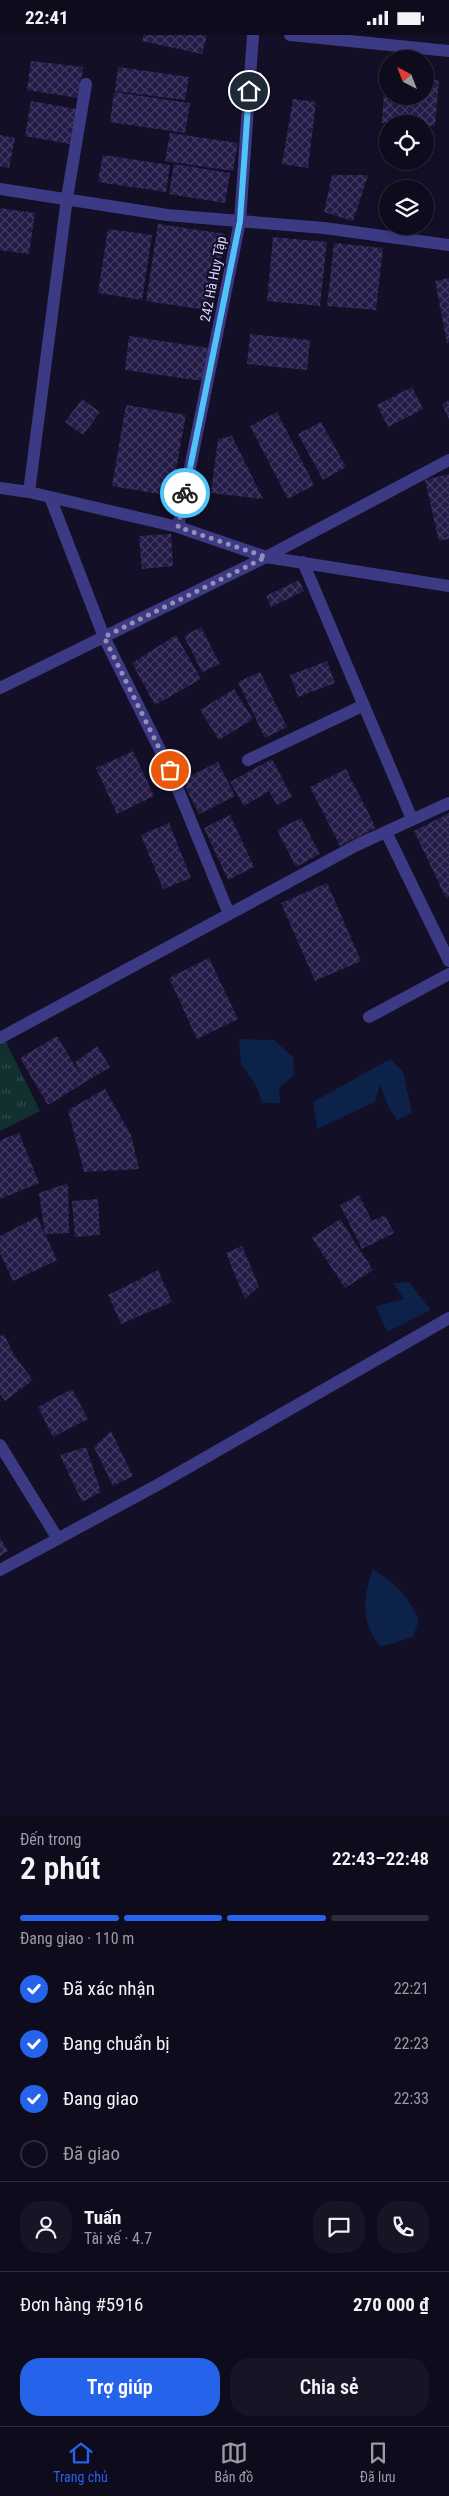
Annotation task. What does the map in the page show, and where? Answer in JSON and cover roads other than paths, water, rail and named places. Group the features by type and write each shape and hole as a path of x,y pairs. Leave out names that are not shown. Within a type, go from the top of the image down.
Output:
{"street":[{"name":"242 Hà Huy Tập","path":"178,527 240,221 253,35"},
{"path":"290,35 449,51"},
{"path":"29,492 67,198 86,84"},
{"path":"0,189 167,215 324,228 449,245"},
{"path":"0,688 266,557 449,460"},
{"path":"0,488 29,492 178,527 266,557 449,586"},
{"path":"50,497 104,637 170,770 229,914"},
{"path":"303,562 412,819"},
{"path":"248,760 364,705"},
{"path":"0,1038 357,845 449,803"},
{"path":"386,832 449,961"},
{"path":"369,1017 449,974"},
{"path":"0,1570 161,1483 449,1318"},
{"path":"0,1445 58,1539"}],"water":[{"path":"239,1039 274,1040 293,1057 294,1075 279,1088 280,1103 262,1103 257,1087 241,1064"},
{"path":"390,1059 403,1071 412,1113 397,1120 388,1106 380,1085 375,1102 317,1129 313,1102"},
{"path":"409,1282 431,1310 387,1332 376,1306 404,1299 393,1283"},
{"path":"373,1569 395,1585 410,1603 419,1620 413,1637 381,1647 374,1638 369,1629 365,1610 367,1590"}]}
